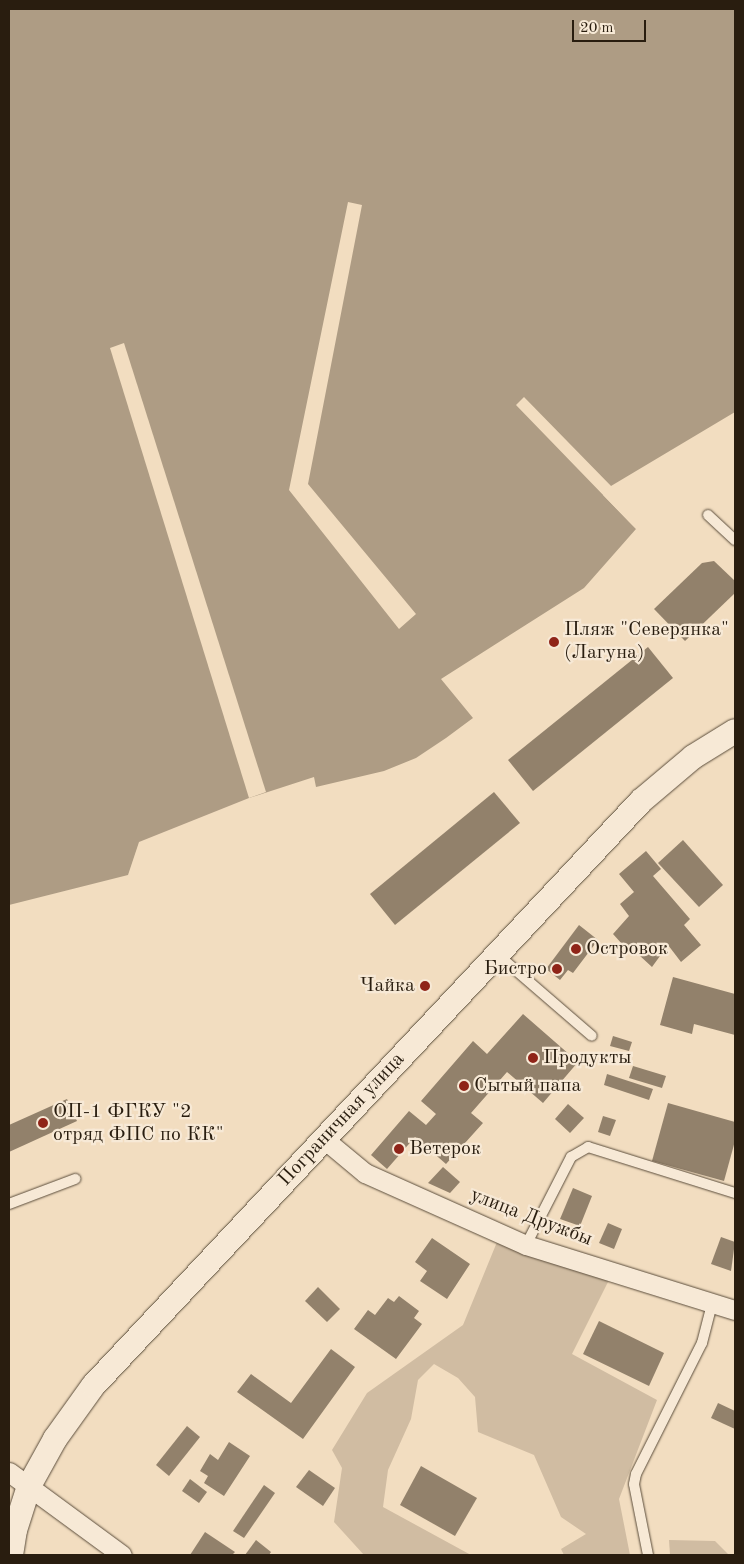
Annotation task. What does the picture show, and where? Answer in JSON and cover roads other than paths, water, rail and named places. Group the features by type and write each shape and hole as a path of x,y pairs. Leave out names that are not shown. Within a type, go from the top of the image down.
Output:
{"street":[{"name":"Пограничная улица","path":"11,1555 15,1530 29,1486 55,1439 93,1386 641,800 693,757 735,731"},
{"name":"улица Дружбы","path":"324,1139 365,1173 526,1245 735,1310"},
{"path":"9,1472 122,1555"}],"lane":[{"path":"708,515 735,540"},
{"path":"497,954 592,1036"},
{"path":"526,1245 571,1156 588,1147 735,1193"},
{"path":"9,1204 75,1179"},
{"path":"648,1555 634,1484 636,1474 702,1342 712,1304"}],"place":[{"name":"Пляж \"Северянка\" (Лагуна)","path":"554,642"},
{"name":"Островок","path":"576,949"},
{"name":"Бистро","path":"557,969"},
{"name":"Чайка","path":"425,986"},
{"name":"Продукты","path":"533,1058"},
{"name":"Сытый папа","path":"464,1086"},
{"name":"ОП-1 ФГКУ \"2 отряд ФПС по КК\"","path":"43,1123"},
{"name":"Ветерок","path":"399,1149"}]}
